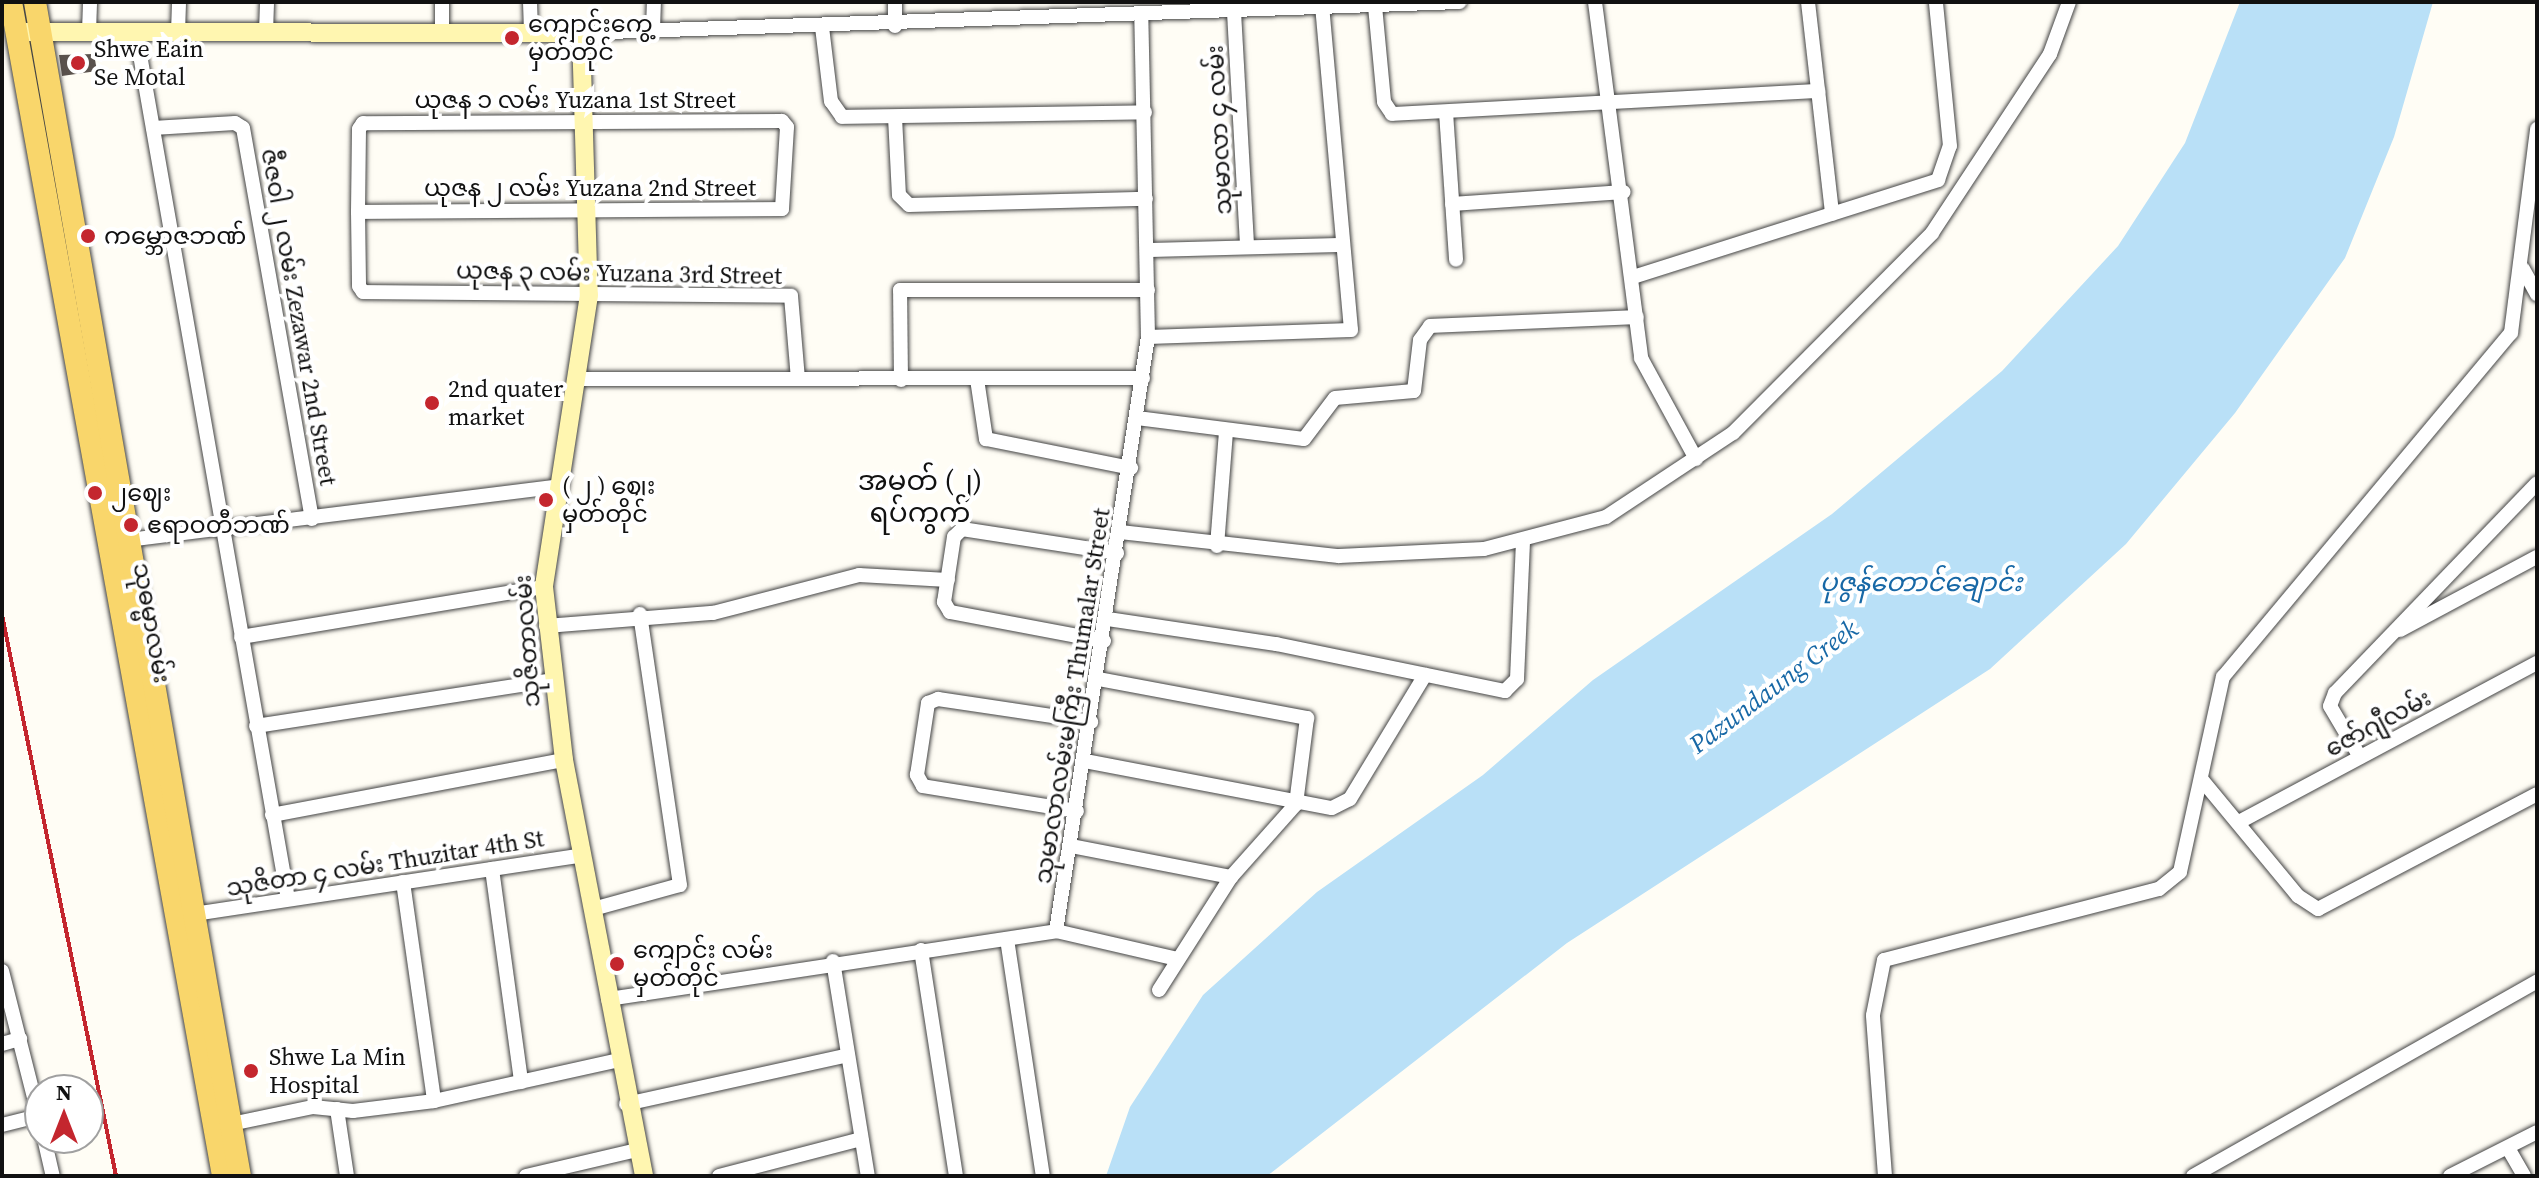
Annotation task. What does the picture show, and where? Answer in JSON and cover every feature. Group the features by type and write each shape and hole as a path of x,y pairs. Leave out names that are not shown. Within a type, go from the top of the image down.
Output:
{"main road":[{"path":"11,2 21,32"},
{"path":"21,32 35,2"},
{"path":"21,32 531,31 583,42"},
{"name":"သုဓမ္မာလမ်း","path":"21,32 128,540 194,914 223,1176"},
{"name":"သုဓမ္မာလမ်း","path":"21,32 212,1058 231,1124 240,1176"},
{"name":"သုဇိတာလမ်း","path":"583,42 589,295 579,379 555,487 544,587 546,626 564,760 626,1104 644,1176"}],"street":[{"path":"89,32 90,2"},
{"path":"178,32 179,2"},
{"path":"266,32 267,2"},
{"path":"442,2 442,31"},
{"path":"530,2 531,31"},
{"path":"653,29 654,2"},
{"path":"895,2 895,26"},
{"path":"583,42 653,29 895,26 1459,2"},
{"path":"1595,2 1624,192 1645,368 1696,459"},
{"path":"1808,2 1832,214"},
{"path":"1633,277 1938,180 1948,167 1936,2"},
{"path":"1120,532 1217,546 1339,556 1523,541 1606,517 1733,433 1932,233 2050,54 2069,3"},
{"path":"1375,6 1386,110 1446,112 1818,91"},
{"path":"1148,337 1351,330 1322,8"},
{"name":"သုမာလာ ၄ လမ်း","path":"1234,12 1247,246"},
{"name":"သုမာလာလမ်းမကြီး Thumalar Street","path":"1056,931 1108,619 1148,337 1141,15"},
{"path":"822,27 836,113 895,117 1145,112"},
{"path":"136,32 288,899"},
{"path":"1446,112 1456,260"},
{"path":"895,117 899,195 909,205 1146,199"},
{"name":"ဇီဇဝါ ၂ လမ်း Zezawar 2nd Street","path":"153,128 240,123 312,519"},
{"name":"ယုဇန ၁ လမ်း Yuzana 1st Street","path":"358,212 363,123 786,123"},
{"name":"ယုဇန ၂ လမ်း Yuzana 2nd Street","path":"358,212 782,209 786,123"},
{"path":"1885,1176 1873,1030 1878,982 1891,955 2172,882 2190,845 2223,677 2497,357 2511,333 2533,216 2537,129"},
{"path":"1452,204 1624,192"},
{"name":"ယုဇန ၃ လမ်း Yuzana 3rd Street","path":"358,212 363,292 791,296 798,379"},
{"path":"1148,250 1341,245"},
{"path":"2523,269 2537,294"},
{"path":"901,380 900,290 1148,290"},
{"path":"1137,418 1226,432 1304,439 1335,398 1414,391 1420,340 1430,326 1637,317"},
{"path":"579,379 1143,378"},
{"path":"977,379 986,439 1131,468"},
{"path":"1217,546 1226,432"},
{"path":"2360,757 2331,700 2386,638 2537,483"},
{"path":"128,540 555,487"},
{"path":"1104,641 950,612 948,580 956,530 1117,553"},
{"path":"1108,619 1513,688 1527,572 1523,541"},
{"path":"2386,638 2537,557"},
{"path":"546,626 640,614 726,611 859,575 948,580"},
{"path":"241,637 544,587"},
{"path":"593,909 680,885 640,614"},
{"name":"ဇော်ဂျီလမ်း","path":"2239,822 2537,663"},
{"path":"1085,761 1296,804 1332,808 1350,799 1425,675"},
{"path":"1098,679 1307,718 1296,804 1231,877 1159,990"},
{"path":"256,726 552,680"},
{"path":"1077,811 923,786 917,775 931,698 1091,722"},
{"path":"272,815 564,760"},
{"path":"2202,780 2298,896 2318,909 2537,794"},
{"path":"1071,846 1231,877"},
{"name":"သုဇိတာ ၄ လမ်း Thuzitar 4th St","path":"194,914 583,855"},
{"path":"492,869 521,1082"},
{"path":"403,882 434,1101"},
{"path":"608,999 833,961 1056,931 1177,959"},
{"path":"1007,939 1043,1176"},
{"path":"921,950 956,1176"},
{"path":"833,961 868,1176"},
{"path":"2,971 28,1074"},
{"path":"2193,1176 2537,981"},
{"path":"2,1044 20,1039"},
{"path":"626,1104 848,1055"},
{"path":"231,1124 337,1109 434,1101 619,1060"},
{"path":"337,1109 347,1176"},
{"path":"2,1125 24,1121"},
{"path":"2450,1176 2537,1132"},
{"path":"719,1176 861,1139"},
{"path":"2508,1148 2524,1176"},
{"path":"526,1176 637,1150"},
{"path":"48,1154 53,1176"}],"water":[{"name":"ပုဇွန်တောင်ချောင်း","path":"2240,2 2433,2 2394,137 2345,258 2235,413 2126,544 1990,669 1567,943 1267,1176 1106,1176 1130,1107 1203,995 1317,892 1483,775 1593,680 1832,514 2002,371 2118,246 2185,143"}],"building":[{"name":"Shwe Eain Se Motal","path":"94,54 97,71 62,76 59,55"}],"railway":[{"path":"2,615 116,1176"}],"place":[{"name":"ကျောင်းကွေ့ မှတ်တိုင်","path":"512,38"},
{"name":"Shwe Eain Se Motal","path":"78,63"},
{"name":"ကမ္ဘောဇဘဏ်","path":"88,236"},
{"name":"2nd quater market","path":"432,403"},
{"name":"၂ဈေး","path":"95,493"},
{"name":"( ၂ ) ဈေး မှတ်တိုင်","path":"546,500"},
{"name":"ဧရာဝတီဘဏ်","path":"131,525"},
{"name":"ကျောင်း လမ်း မှတ်တိုင်","path":"617,964"},
{"name":"Shwe La Min Hospital","path":"251,1071"}],"district":[{"name":"အမှတ် (၂) ရပ်ကွက်","path":"920,496"}],"water label":[{"name":"Pazundaung Creek","path":"1774,687"}]}
